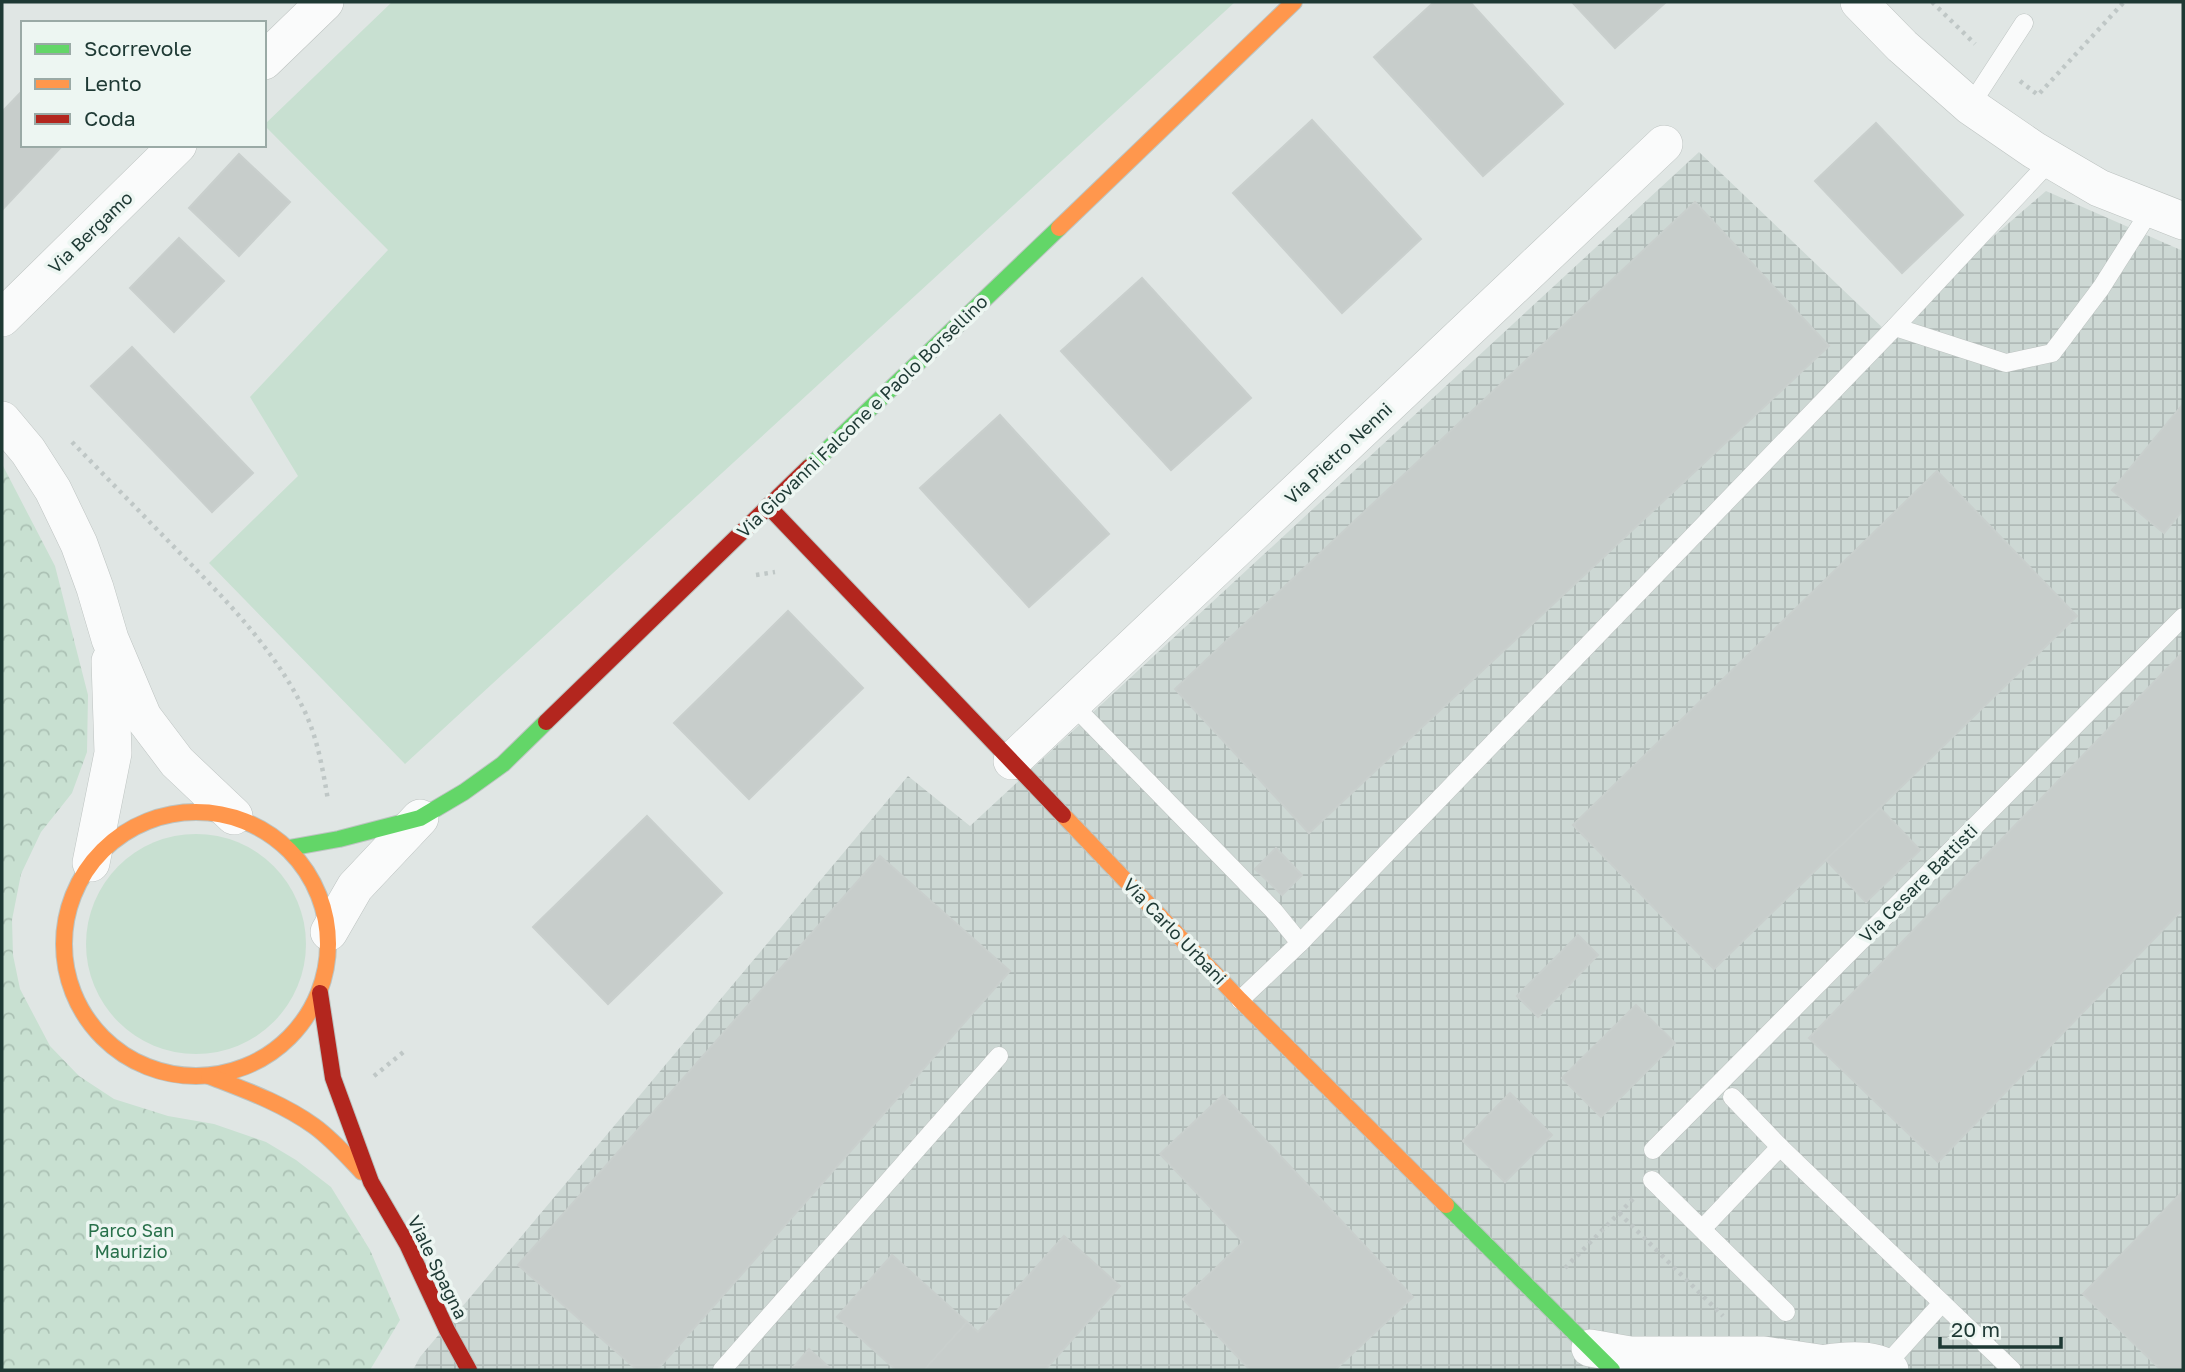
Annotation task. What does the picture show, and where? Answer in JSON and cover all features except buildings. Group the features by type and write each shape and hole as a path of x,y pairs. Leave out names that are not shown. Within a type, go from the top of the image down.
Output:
{"street":[{"path":"266,59 325,2"},
{"name":"Via Giovanni Falcone e Paolo Borsellino","path":"289,848 340,839 420,818 464,792 503,764 1294,2"},
{"path":"1859,2 1902,46 1970,106 2051,160 2099,188 2167,215"},
{"name":"Via Pietro Nenni","path":"1012,761 1664,144"},
{"name":"Via Bergamo","path":"2,318 176,147"},
{"path":"2,420 28,451 53,490 79,544 96,588 110,639 144,717 177,762 234,817"},
{"name":"Via Carlo Urbani","path":"768,506 1240,1000 1601,1359 1630,1355 1764,1355 1810,1367 1856,1361 1887,1368"},
{"path":"91,863 113,753 110,639"},
{"path":"185,811 234,817 263,829 289,848 305,866 317,888 329,932 328,963 320,993 303,1023 269,1055 232,1072 209,1076 180,1076 151,1069 117,1051 85,1017 68,980 64,956 65,932 73,896 91,863 107,845 126,831 154,818 185,811"},
{"name":"Via Giovanni Falcone e Paolo Borsellino","path":"329,932 355,887 420,818"},
{"name":"Viale Spagna","path":"320,993 333,1078 371,1182 407,1244 469,1370"},
{"name":"Viale Spagna","path":"209,1076 283,1107 306,1120 334,1142 371,1182"}],"lane":[{"path":"1970,106 2024,23"},
{"path":"1240,1000 1300,943 1895,327 2051,160"},
{"path":"1895,327 2007,363 2052,353 2101,288 2167,215"},
{"name":"Via Cesare Battisti","path":"1653,1150 2183,617"},
{"path":"1072,704 1274,911 1300,943"},
{"path":"722,1370 999,1056"},
{"path":"1732,1097 2012,1370"},
{"path":"1702,1229 1780,1146"},
{"path":"1651,1180 1786,1312"},
{"path":"1887,1368 1942,1303"}],"path":[{"path":"64,434 214,588 253,632 284,675 309,724 320,758 329,809"},
{"path":"369,1081 406,1050"},
{"path":"1619,1213 1764,1355"}],"shaded area":[{"path":"1699,152 1885,330 2046,191 2183,251 2183,1370 413,1370 420,1357 908,776 970,826"}],"green space":[{"path":"392,2 1235,2 405,764 209,563 298,476 250,397 388,250 266,127 266,123"},
{"name":"Parco San Maurizio","path":"2,464 55,566 88,695 87,752 72,793 41,832 21,874 12,920 13,955 20,989 50,1046 79,1076 114,1099 168,1116 214,1124 266,1142 296,1160 331,1187 370,1250 400,1320 370,1370 2,1370"},
{"path":"207,834 238,842 257,852 274,866 288,883 298,902 304,922 304,966 298,986 288,1005 274,1022 257,1036 228,1050 185,1054 164,1050 144,1041 126,1029 111,1014 90,976 86,933 90,912 99,892 111,874 126,859 164,838"}],"traffic: fast":[{"path":"809,467 1059,228"},
{"path":"289,848 339,839 420,818 464,792 503,764 546,722"},
{"path":"1446,1205 1612,1370"}],"traffic: slow":[{"path":"1059,228 1294,2"},
{"path":"209,812 258,827 280,842 298,860 318,893 326,918 328,944 326,970 313,1006 298,1028 280,1046 258,1061 222,1074 183,1076 134,1061 112,1046 94,1028 79,1006 66,970 64,931 79,882 94,860 112,842 134,827 170,814 209,812"},
{"path":"1063,815 1240,1000 1446,1205"},
{"path":"209,1076 263,1098 302,1118 327,1136 362,1172"}],"traffic: jam":[{"path":"546,722 809,467"},
{"path":"768,506 1063,815"},
{"path":"320,993 333,1078 371,1182 407,1244 469,1370"}]}
